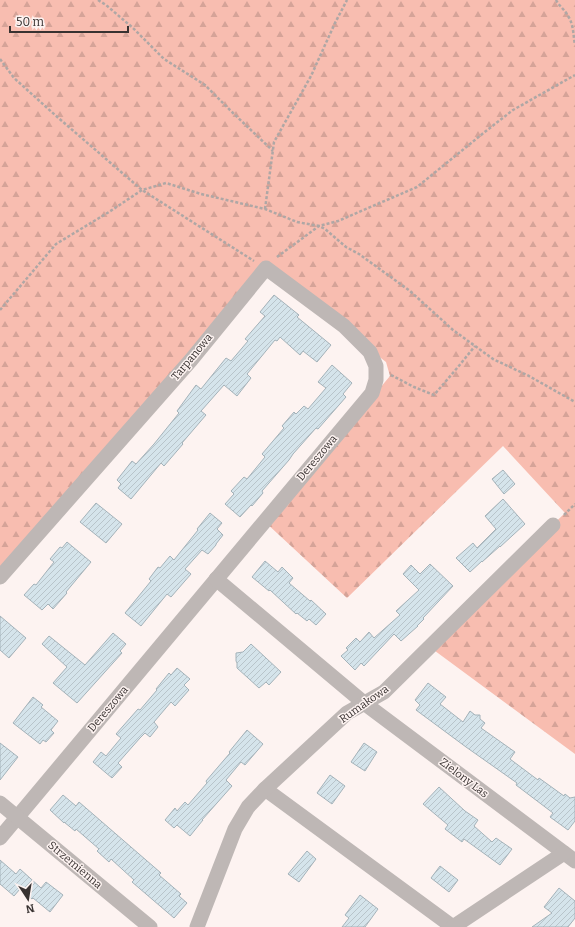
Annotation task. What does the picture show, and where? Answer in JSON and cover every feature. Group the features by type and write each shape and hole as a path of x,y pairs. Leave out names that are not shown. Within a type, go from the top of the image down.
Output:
{"street":[{"path":"265,268 344,326 370,352 376,366"},
{"name":"Tarpanowa","path":"0,577 191,360 265,268"},
{"name":"Dereszowa","path":"0,838 372,393 376,380 376,366"},
{"name":"Rumakowa","path":"197,927 235,829 248,807 347,713 384,692 553,525"},
{"path":"216,579 364,704"},
{"name":"Zielony Las","path":"266,789 453,927 570,857 364,704"},
{"name":"Strzemienna","path":"0,803 150,927"}],"path":[{"path":"98,0 133,28 164,59 205,86 273,151"},
{"path":"265,209 274,142 311,76 347,0"},
{"path":"556,0 568,16 572,25 575,45"},
{"path":"572,25 575,21"},
{"path":"0,59 14,78 142,190 265,268 319,226 338,221 417,187 513,110 575,75"},
{"path":"0,310 56,244 142,190 166,183 202,194 265,209 297,222 319,226 325,229 346,247 359,254 410,291 453,330 493,359 529,376 575,402"},
{"path":"376,366 414,387 434,395 475,346"}],"green space":[{"path":"0,0 575,0 575,754 427,645 565,513 503,446 347,598 264,521 344,431 390,376 386,362 266,269 0,570"}],"building":[{"path":"274,295 299,315 297,317 331,345 317,362 303,351 300,355 280,337 277,341 275,340 247,374 251,378 237,396 224,385 201,411 206,415 182,443 183,444 164,466 161,463 131,499 118,488 121,484 117,480 132,461 136,464 154,444 179,413 177,411 196,385 201,389 226,358 231,361 248,341 245,339 265,316 260,312"},
{"path":"332,365 352,383 343,394 346,397 318,429 316,428 293,454 262,491 263,493 240,517 225,504 234,494 231,491 244,477 247,479 265,457 262,454 284,428 282,426 294,412 296,414 304,406 308,409 326,388 318,382"},
{"path":"503,470 515,484 504,494 492,479"},
{"path":"503,499 525,524 470,572 456,558 473,543 477,548 496,529 485,516"},
{"path":"96,503 122,524 106,543 80,522"},
{"path":"210,513 222,523 217,529 223,535 208,554 202,550 185,569 191,574 171,597 167,594 141,626 125,613 151,581 149,579 158,567 160,568 170,556 174,560"},
{"path":"67,542 91,562 53,609 48,604 42,610 24,595 34,584 36,585 54,562 50,559 60,547 62,548"},
{"path":"265,561 278,572 282,567 293,578 289,583 326,614 316,625 309,619 307,621 297,613 296,614 270,590 269,591 252,577"},
{"path":"430,564 453,586 423,618 424,619 418,626 401,641 394,634 364,666 361,663 355,670 341,656 348,650 346,648 356,638 360,642 369,632 374,638 400,615 396,611 419,590 403,574 411,565 420,574"},
{"path":"0,616 26,638 9,658 0,650"},
{"path":"113,633 126,644 120,651 122,653 77,703 53,683 67,667 42,644 49,636 85,665"},
{"path":"251,644 281,672 269,685 266,682 259,688 237,668 236,653 243,652"},
{"path":"177,668 190,679 184,685 189,690 175,706 171,702 154,722 158,727 150,737 145,733 140,738 118,763 122,767 112,778 93,762 101,752 106,756 121,738 116,734 138,709 140,710 169,673 171,675"},
{"path":"428,683 446,697 440,704 463,722 470,711 475,715 480,715 480,719 485,723 481,728 515,752 510,759 538,780 539,778 564,796 565,794 570,798 575,797 575,821 568,830 550,817 553,813 516,785 517,783 416,710 420,705 415,700"},
{"path":"33,697 43,705 41,707 58,721 51,730 54,733 46,742 43,740 40,744 13,723"},
{"path":"247,730 263,744 245,765 241,762 226,780 232,786 190,836 177,825 174,828 165,820 175,808 177,811 185,802 188,805 207,783 206,781"},
{"path":"0,743 18,757 0,780"},
{"path":"364,743 377,752 365,771 351,762"},
{"path":"330,775 345,786 332,804 317,793"},
{"path":"439,787 465,811 478,820 474,826 492,842 496,838 512,849 500,865 464,839 462,842 445,829 448,825 423,804"},
{"path":"63,795 76,806 79,802 161,873 159,875 181,894 179,896 187,903 174,918 132,882 134,880 111,859 109,862 97,851 99,849 76,829 75,831 64,823 50,810"},
{"path":"307,851 316,859 299,882 288,874"},
{"path":"0,860 16,874 20,869 41,888 46,882 63,895 50,912 20,889 14,896 0,884"},
{"path":"440,866 458,880 449,892 431,878"},
{"path":"559,888 575,901 575,918 568,927 532,927 552,913 544,907"},
{"path":"360,895 378,909 365,927 342,927 349,918 345,915"}]}
